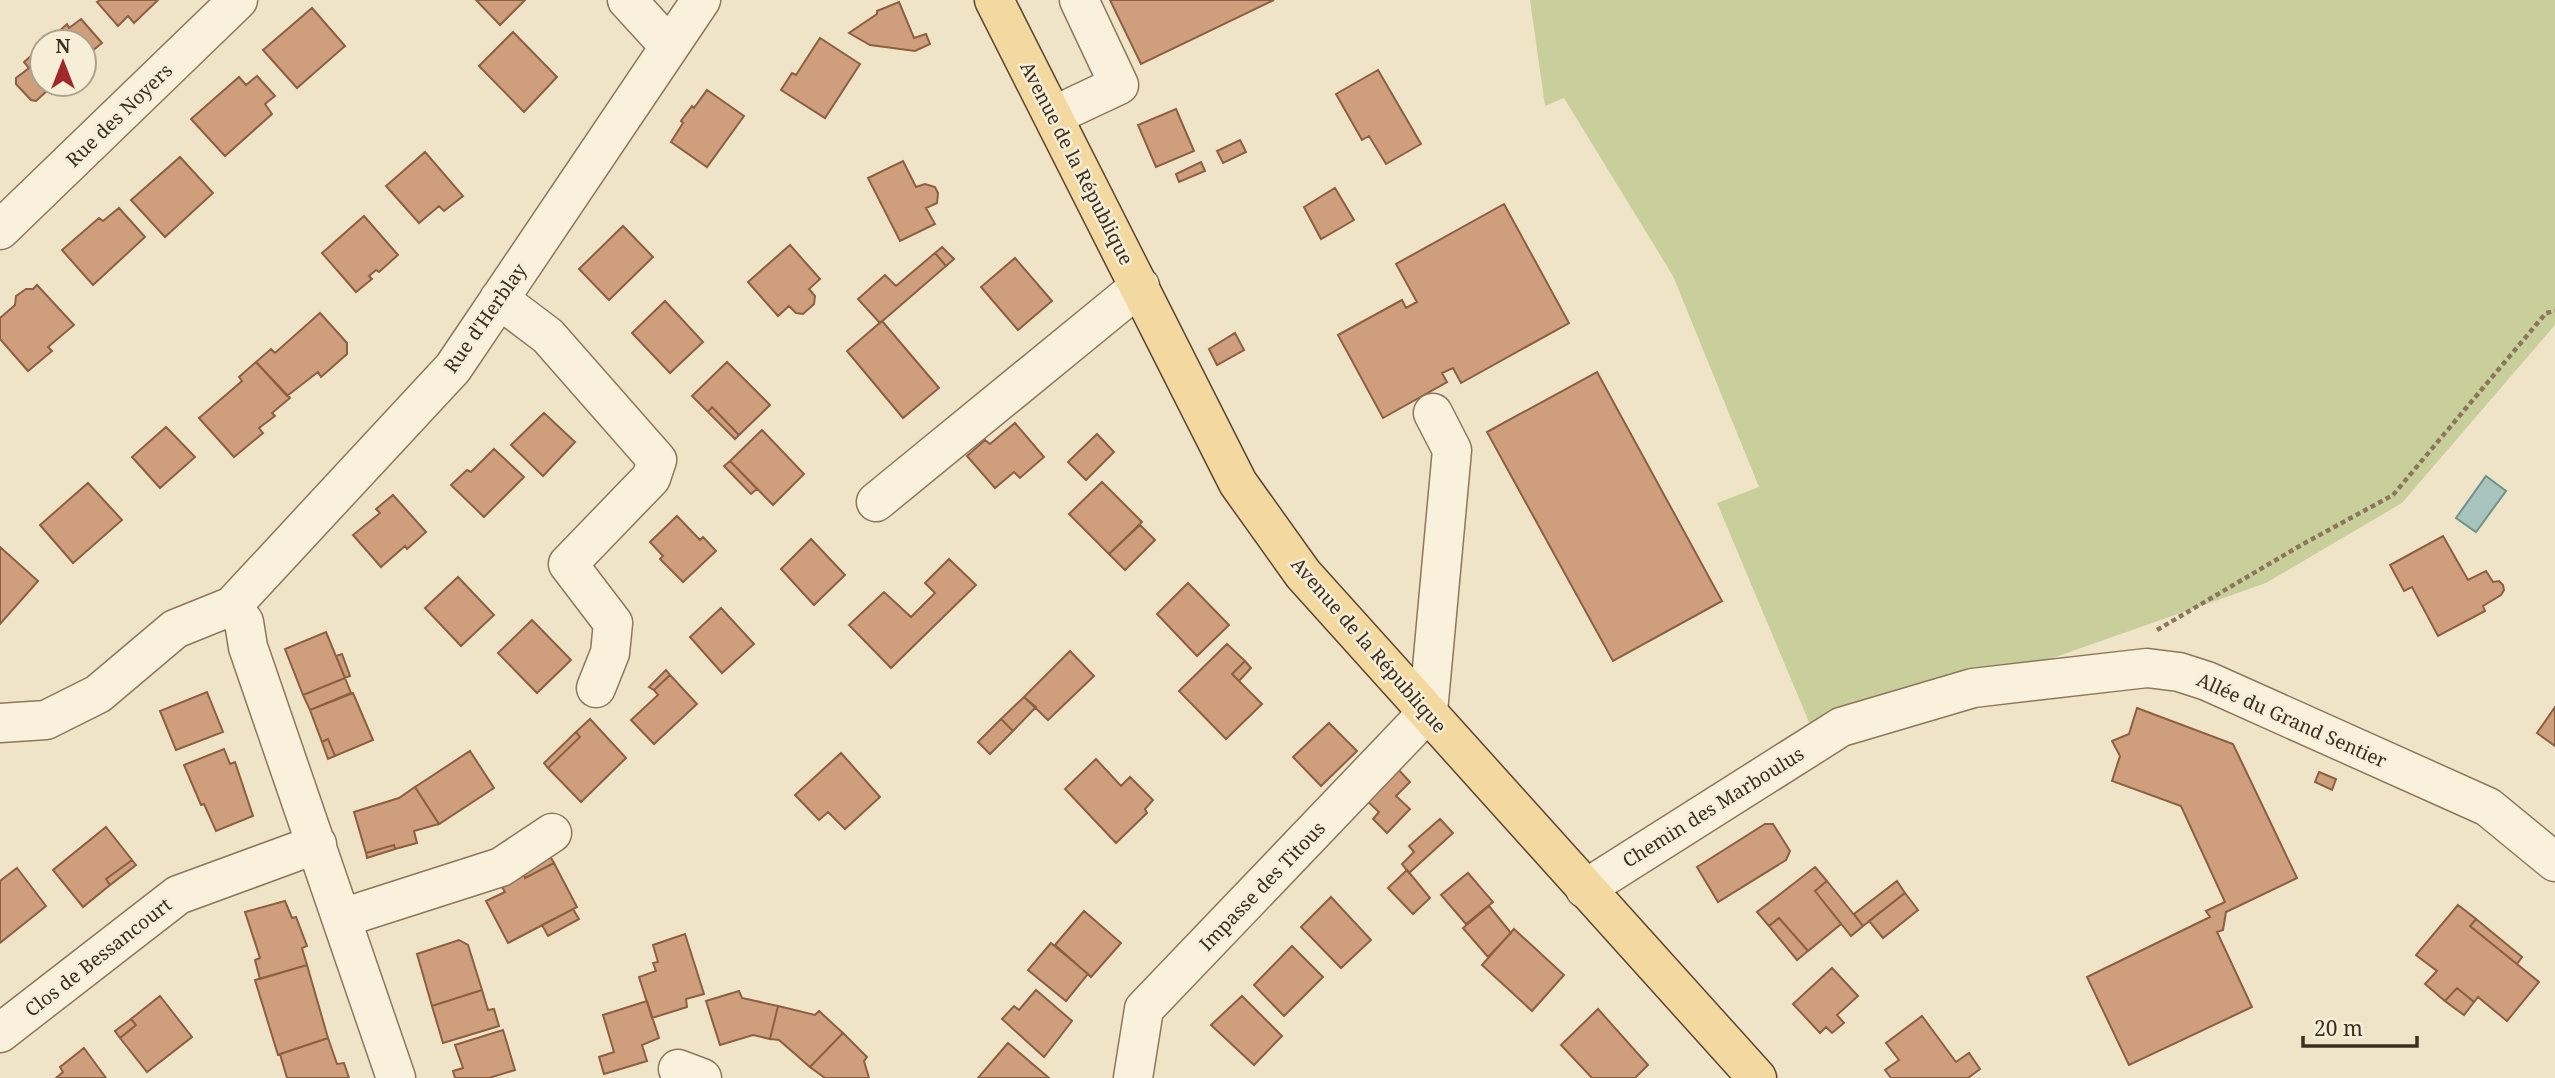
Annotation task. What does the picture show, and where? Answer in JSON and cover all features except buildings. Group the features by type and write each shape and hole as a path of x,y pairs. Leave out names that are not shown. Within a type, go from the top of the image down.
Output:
{"main road":[{"name":"Avenue de la République","path":"994,0 1238,483 1303,575 1757,1078"}],"street":[{"name":"Rue des Noyers","path":"0,230 238,0"},
{"path":"627,0 669,46"},
{"name":"Rue d'Herblay","path":"232,606 453,368 701,0"},
{"path":"1053,116 1119,85 1079,0"},
{"path":"876,502 1140,286"},
{"path":"499,299 548,336 657,460 651,478 568,564 613,623 610,653 596,688"},
{"path":"1428,712 1452,450 1433,413"},
{"path":"0,723 46,720 98,694 174,629 232,606 244,622 248,648 396,1078"},
{"name":"Allée du Grand Sentier","path":"1841,727 1973,688 2147,668 2179,672 2207,681 2488,807 2555,862"},
{"name":"Impasse des Titous","path":"1133,1078 1144,1009 1428,712"},
{"name":"Chemin des Marboulus","path":"1585,888 1841,727"},
{"path":"342,918 500,867 552,832"},
{"name":"Clos de Bessancourt","path":"0,1032 178,895 317,844"}],"path":[{"path":"2154,632 2303,544 2393,495 2546,313 2555,311"}],"green space":[{"path":"1530,0 2555,0 2555,325 2402,503 2266,583 1817,741 1717,503 1759,487 1673,276 1564,98 1545,106"}],"water":[{"path":"2486,476 2506,491 2476,532 2456,518"}]}
